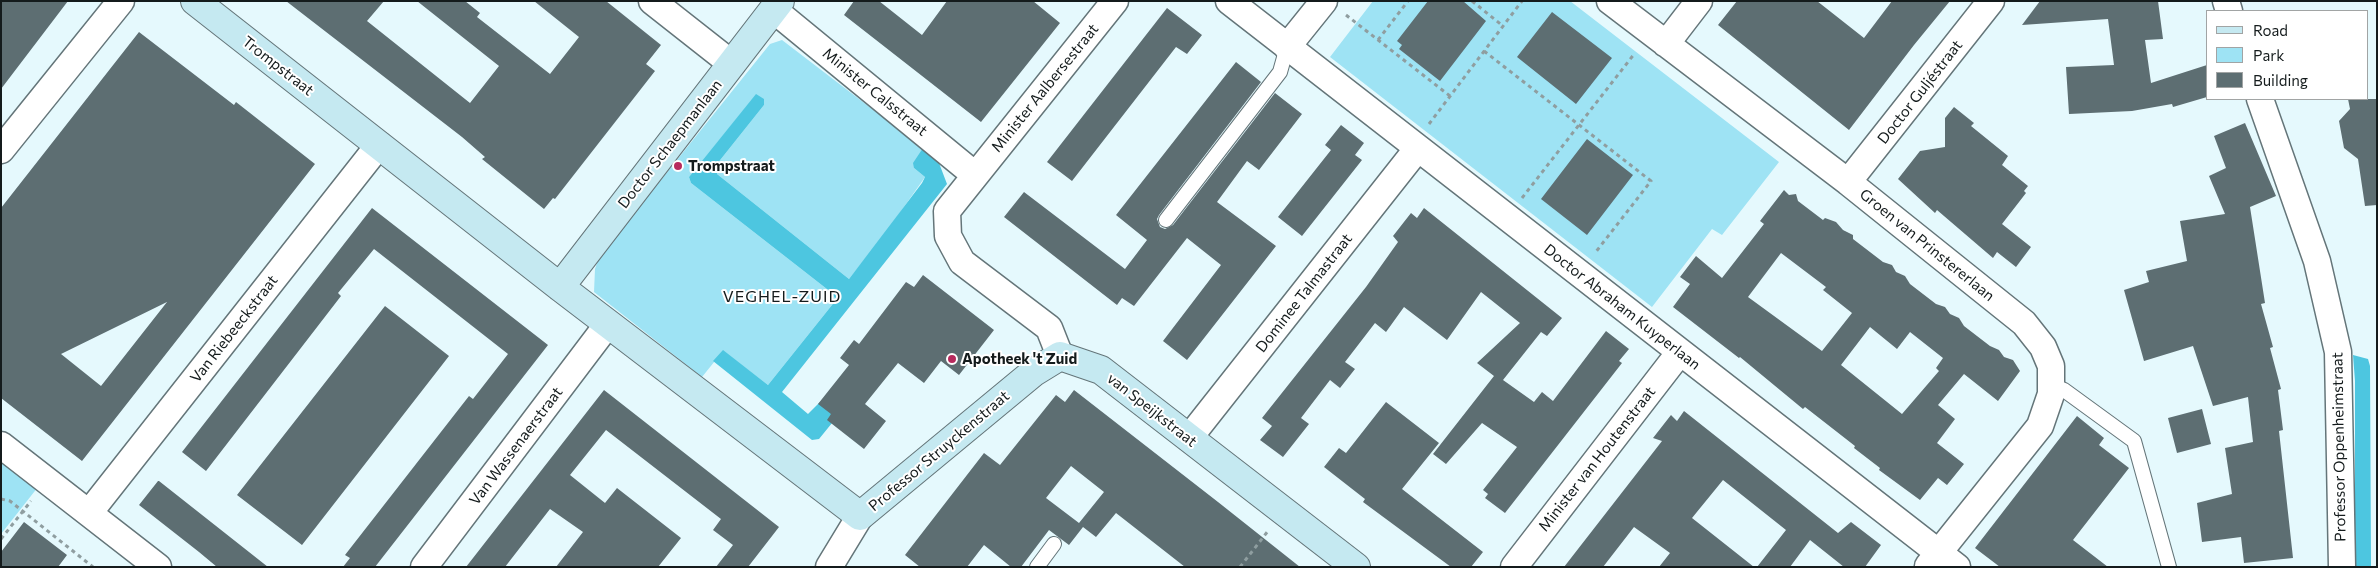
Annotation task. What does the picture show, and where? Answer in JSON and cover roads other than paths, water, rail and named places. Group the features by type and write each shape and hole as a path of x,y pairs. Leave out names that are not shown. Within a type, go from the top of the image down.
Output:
{"street":[{"path":"1,150 121,1"},
{"name":"Trompstraat","path":"195,1 560,287 860,516"},
{"path":"652,1 732,64"},
{"name":"Minister Aalbersestraat","path":"975,175 1116,1"},
{"name":"Doctor Abraham Kuyperlaan","path":"1229,1 1680,352 1941,562"},
{"name":"Groen van Prinstererlaan","path":"1610,1 1848,182 2024,323 2043,347 2051,366 2052,385 2051,394 2040,426 1941,562"},
{"path":"1658,38 1699,1"},
{"name":"Doctor Guljéstraat","path":"1848,182 1991,1"},
{"name":"Doctor Schaepmanlaan","path":"560,287 777,5"},
{"name":"Minister Calsstraat","path":"777,5 975,175"},
{"path":"1288,47 1333,7"},
{"name":"Professor Oppenheimstraat","path":"2260,100 2317,261 2338,352 2342,567"},
{"name":"Van Riebeeckstraat","path":"89,514 379,145"},
{"name":"Dominee Talmastraat","path":"1189,438 1416,146"},
{"path":"975,175 947,211 948,236 962,262 1049,328 1060,356"},
{"name":"Van Wassenaerstraat","path":"424,567 608,324"},
{"name":"Minister van Houtenstraat","path":"1514,567 1680,352"},
{"name":"van Speijkstraat","path":"1060,356 1102,370 1356,567"},
{"name":"Professor Struyckenstraat","path":"835,565 860,516 1034,372 1060,356"},
{"path":"1,445 158,567"}],"lane":[{"path":"1166,220 1280,72 1288,47"},
{"path":"2052,385 2064,390 2134,441 2169,567"},
{"path":"1036,567 1054,544"}],"place":[{"name":"Trompstraat","path":"678,166"},
{"name":"Apotheek 't Zuid","path":"952,359"}],"district":[{"name":"VEGHEL-ZUID","path":"782,297"}]}
